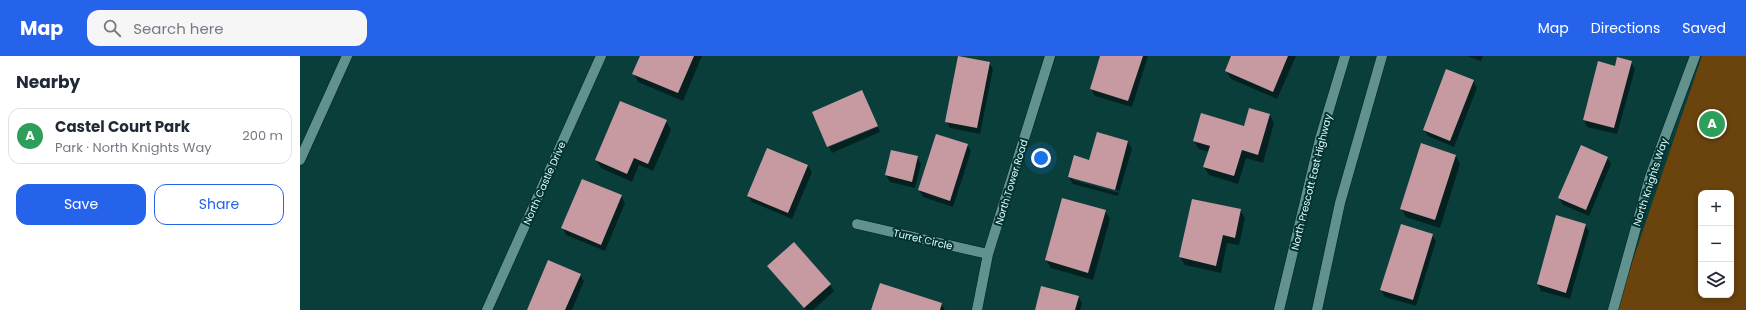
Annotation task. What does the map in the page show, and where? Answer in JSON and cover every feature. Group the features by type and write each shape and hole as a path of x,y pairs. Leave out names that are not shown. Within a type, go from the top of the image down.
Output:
{"street":[{"path":"300,160 347,56"},
{"name":"North Castle Drive","path":"487,310 601,56"},
{"name":"North Tower Road","path":"977,310 988,254 1050,56"},
{"name":"North Prescott East Highway","path":"1279,310 1320,139 1346,56"},
{"path":"1318,310 1340,203 1382,56"},
{"name":"North Knights Way","path":"1613,310 1650,177 1695,56"},
{"name":"Turret Circle","path":"857,224 988,254"}],"shaded area":[{"path":"1702,56 1746,56 1746,310 1616,310"}],"building":[{"path":"640,56 694,56 678,93 632,74"},
{"path":"958,56 990,62 977,128 945,122"},
{"path":"1100,56 1143,56 1128,101 1090,89"},
{"path":"1231,56 1288,56 1273,92 1225,71"},
{"path":"1617,57 1632,61 1614,128 1583,120 1598,61 1615,66"},
{"path":"1446,69 1474,80 1450,141 1423,130"},
{"path":"862,90 878,126 827,147 812,112"},
{"path":"620,101 667,120 648,164 634,158 627,174 595,160"},
{"path":"1249,108 1270,114 1258,155 1242,150 1234,176 1203,167 1210,146 1193,141 1201,113 1244,126"},
{"path":"1097,132 1128,141 1115,190 1068,177 1074,155 1089,160"},
{"path":"936,134 968,144 950,201 918,190"},
{"path":"1421,143 1456,155 1435,220 1400,209"},
{"path":"1581,145 1608,157 1586,210 1558,198"},
{"path":"767,148 808,165 788,213 747,196"},
{"path":"891,150 918,156 912,182 885,175"},
{"path":"582,179 622,195 601,245 561,228"},
{"path":"1062,198 1106,210 1088,273 1045,260"},
{"path":"1192,199 1241,209 1235,238 1223,235 1216,266 1179,257"},
{"path":"1556,215 1586,224 1566,293 1537,284"},
{"path":"1401,224 1433,234 1413,300 1380,290"},
{"path":"794,242 831,284 804,308 767,266"},
{"path":"548,260 581,274 565,310 527,310"},
{"path":"880,283 942,303 940,310 871,310"},
{"path":"1041,286 1079,296 1075,310 1035,310"}],"place":[{"name":"Castel Court Park","path":"1712,124"}]}
